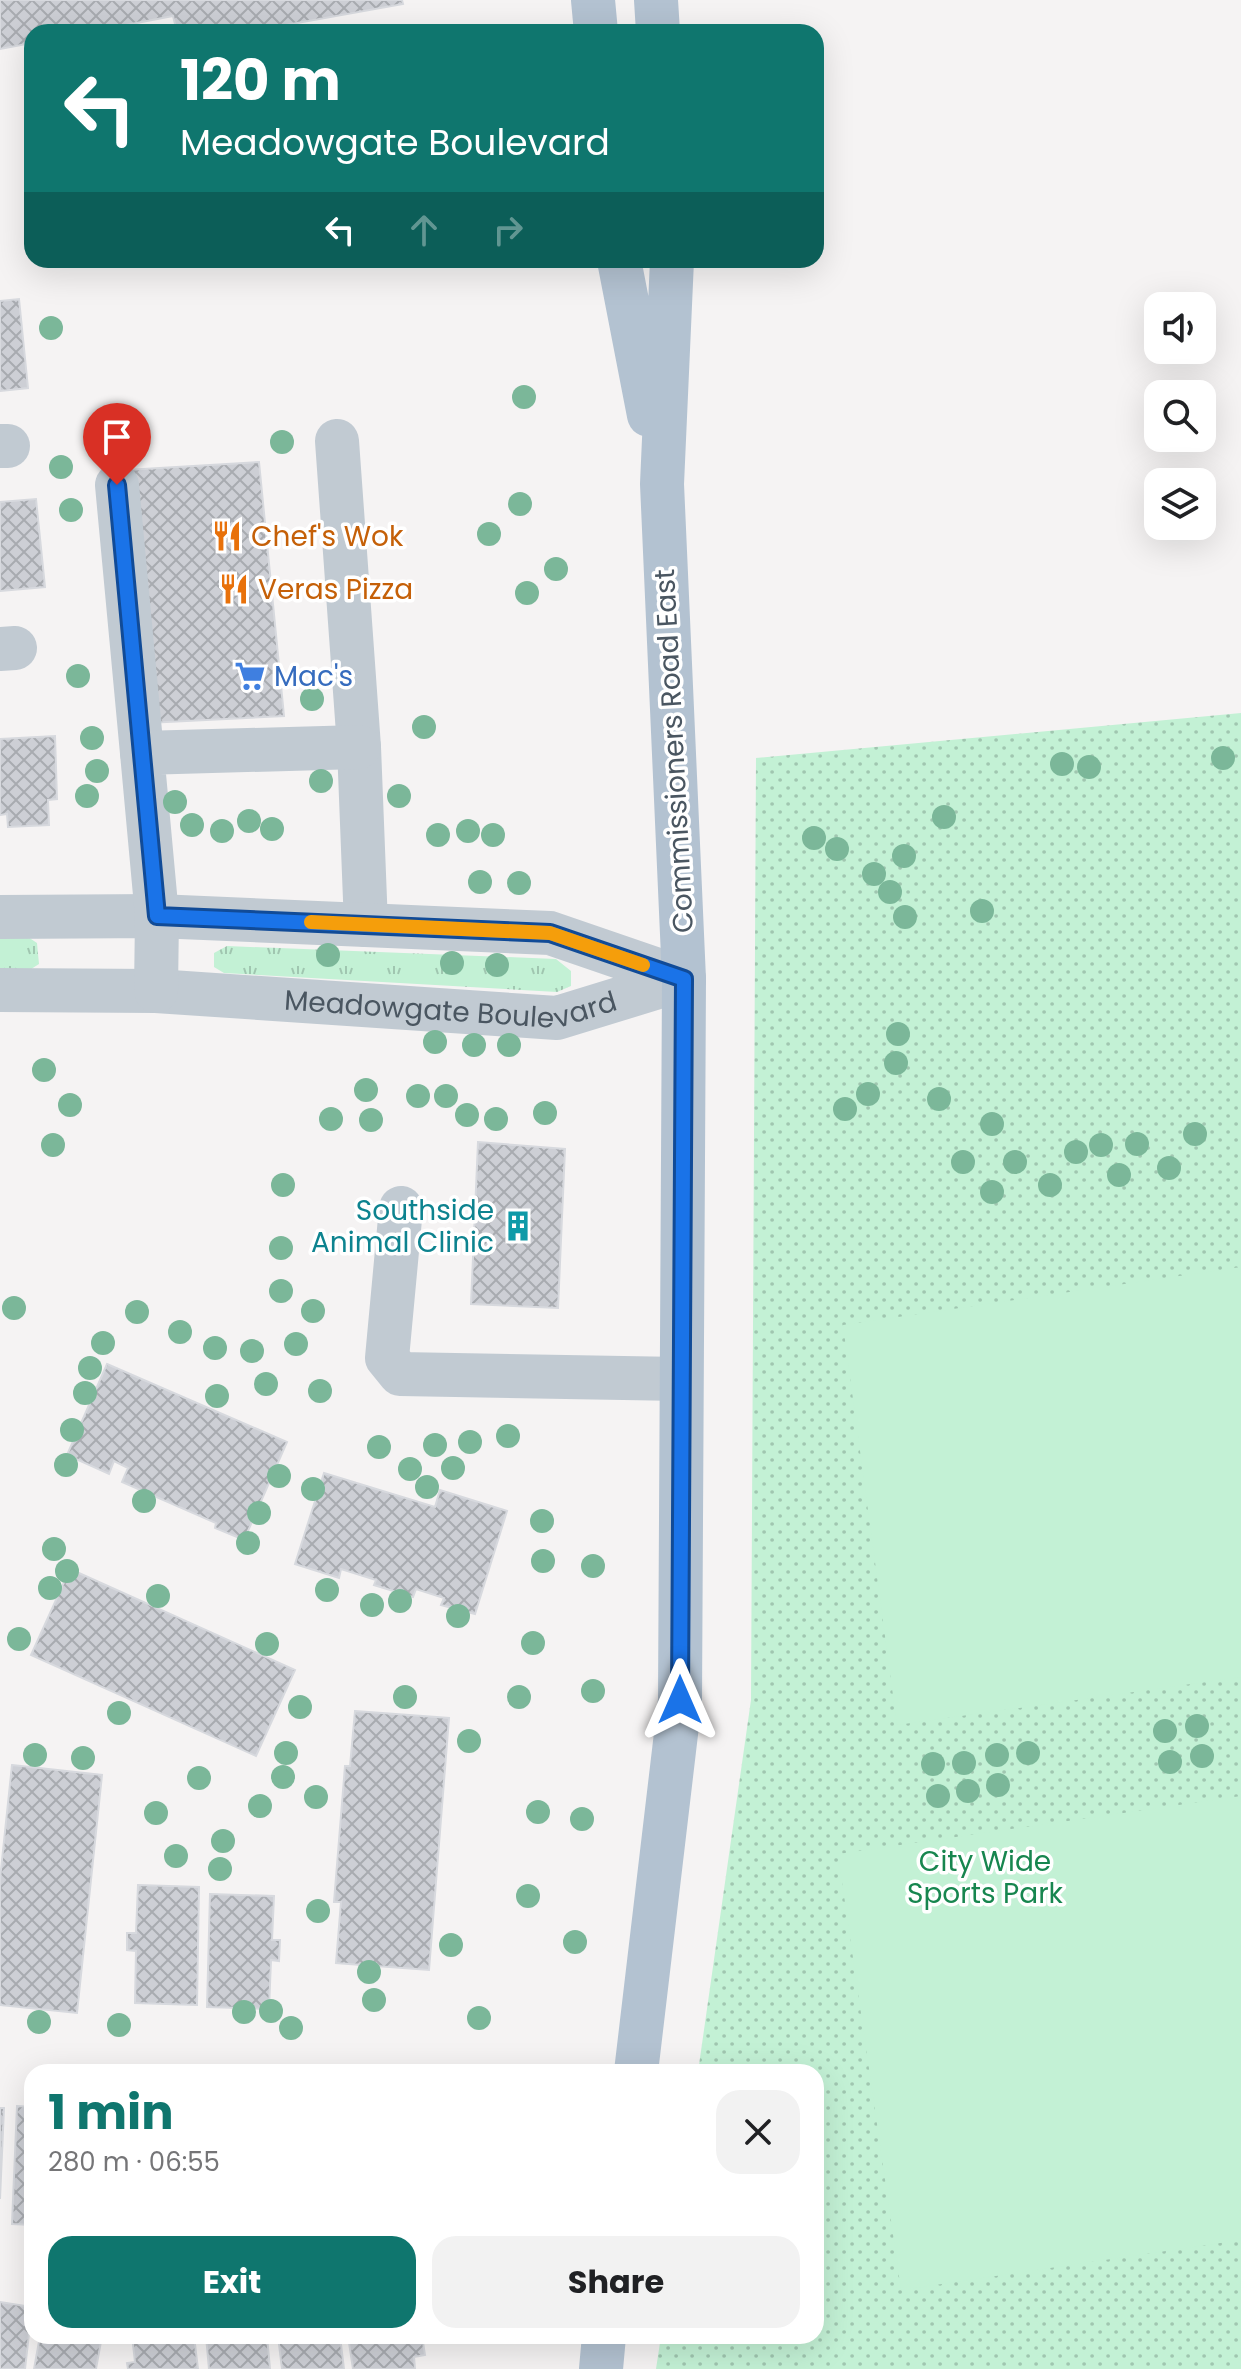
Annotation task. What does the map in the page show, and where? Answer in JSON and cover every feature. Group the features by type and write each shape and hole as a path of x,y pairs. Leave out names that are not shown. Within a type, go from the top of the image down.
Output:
{"main road":[{"path":"593,0 595,24"},
{"path":"656,0 658,24"},
{"name":"Commissioners Road East","path":"621,268 662,484"},
{"name":"Commissioners Road East","path":"637,2064 680,1700 684,979 662,484 672,268"},
{"path":"601,2369 603,2344"}],"street":[{"path":"337,441 359,747 366,925"},
{"path":"117,485 157,916 156,991"},
{"path":"142,753 359,747"},
{"name":"Meadowgate Boulevard","path":"0,917 157,916 550,933 684,979"},
{"name":"Meadowgate Boulevard","path":"0,990 156,991 557,1018 684,979"},
{"path":"401,1208 387,1358 400,1374 681,1379"}],"green space":[{"name":"City Wide Sports Park","path":"1241,713 1241,2369 656,2369 660,2344 824,2344 824,2064 699,2064 751,1700 756,758"},
{"path":"0,937 28,937 37,943 39,964 28,971 0,971"},
{"path":"227,946 556,959 571,971 571,986 557,992 224,973 214,967 214,953"},
{"path":"1241,1267 1241,1677 897,1725 843,1325"},
{"path":"1241,1796 1241,2240 901,2290 838,1854"}],"building":[{"path":"0,0 402,0 403,4 292,24 175,24 173,16 132,24 24,24 24,44 0,49"},
{"path":"19,299 28,388 0,391 0,301"},
{"path":"259,462 284,716 148,723 127,470"},
{"path":"36,499 45,587 0,591 0,502"},
{"path":"55,736 57,799 48,800 49,825 8,827 7,814 0,815 0,739"},
{"name":"Southside Animal Clinic","path":"478,1142 565,1149 558,1308 471,1304"},
{"path":"107,1364 287,1442 244,1540 215,1528 216,1523 122,1482 128,1468 114,1461 109,1474 67,1455"},
{"path":"324,1473 435,1507 440,1490 507,1511 475,1614 441,1605 444,1598 416,1589 413,1597 374,1585 376,1580 341,1569 339,1578 295,1564"},
{"path":"70,1569 295,1670 256,1756 31,1655"},
{"path":"355,1711 449,1718 429,1970 336,1963 341,1902 334,1902 345,1766 350,1766"},
{"path":"12,1765 102,1775 77,2013 0,2005 0,1879"},
{"path":"138,1885 199,1887 197,2005 135,2003 136,1951 127,1950 127,1933 136,1933"},
{"path":"210,1894 274,1896 272,1940 280,1940 279,1961 271,1960 269,2009 207,2007"},
{"path":"17,2106 24,2106 24,2225 12,2224"},
{"path":"0,2108 4,2108 0,2199"},
{"path":"0,2302 24,2306 24,2344 28,2344 25,2369 0,2369"},
{"path":"39,2344 101,2344 96,2369 34,2369"},
{"path":"133,2344 195,2344 198,2369 128,2369 127,2363 135,2362"},
{"path":"207,2344 268,2344 270,2369 209,2369"},
{"path":"279,2344 341,2344 344,2369 282,2369"},
{"path":"349,2344 423,2344 425,2355 414,2357 415,2369 353,2369"}],"slow traffic":[{"path":"311,922 550,933 643,965"}],"place":[{"name":"Chef's Wok","path":"227,536"},
{"name":"Veras Pizza","path":"234,589"},
{"name":"Mac's","path":"250,676"},
{"name":"Southside Animal Clinic","path":"518,1226"}],"route":[{"path":"117,485 157,916 550,933 684,979 680,1700"}]}
